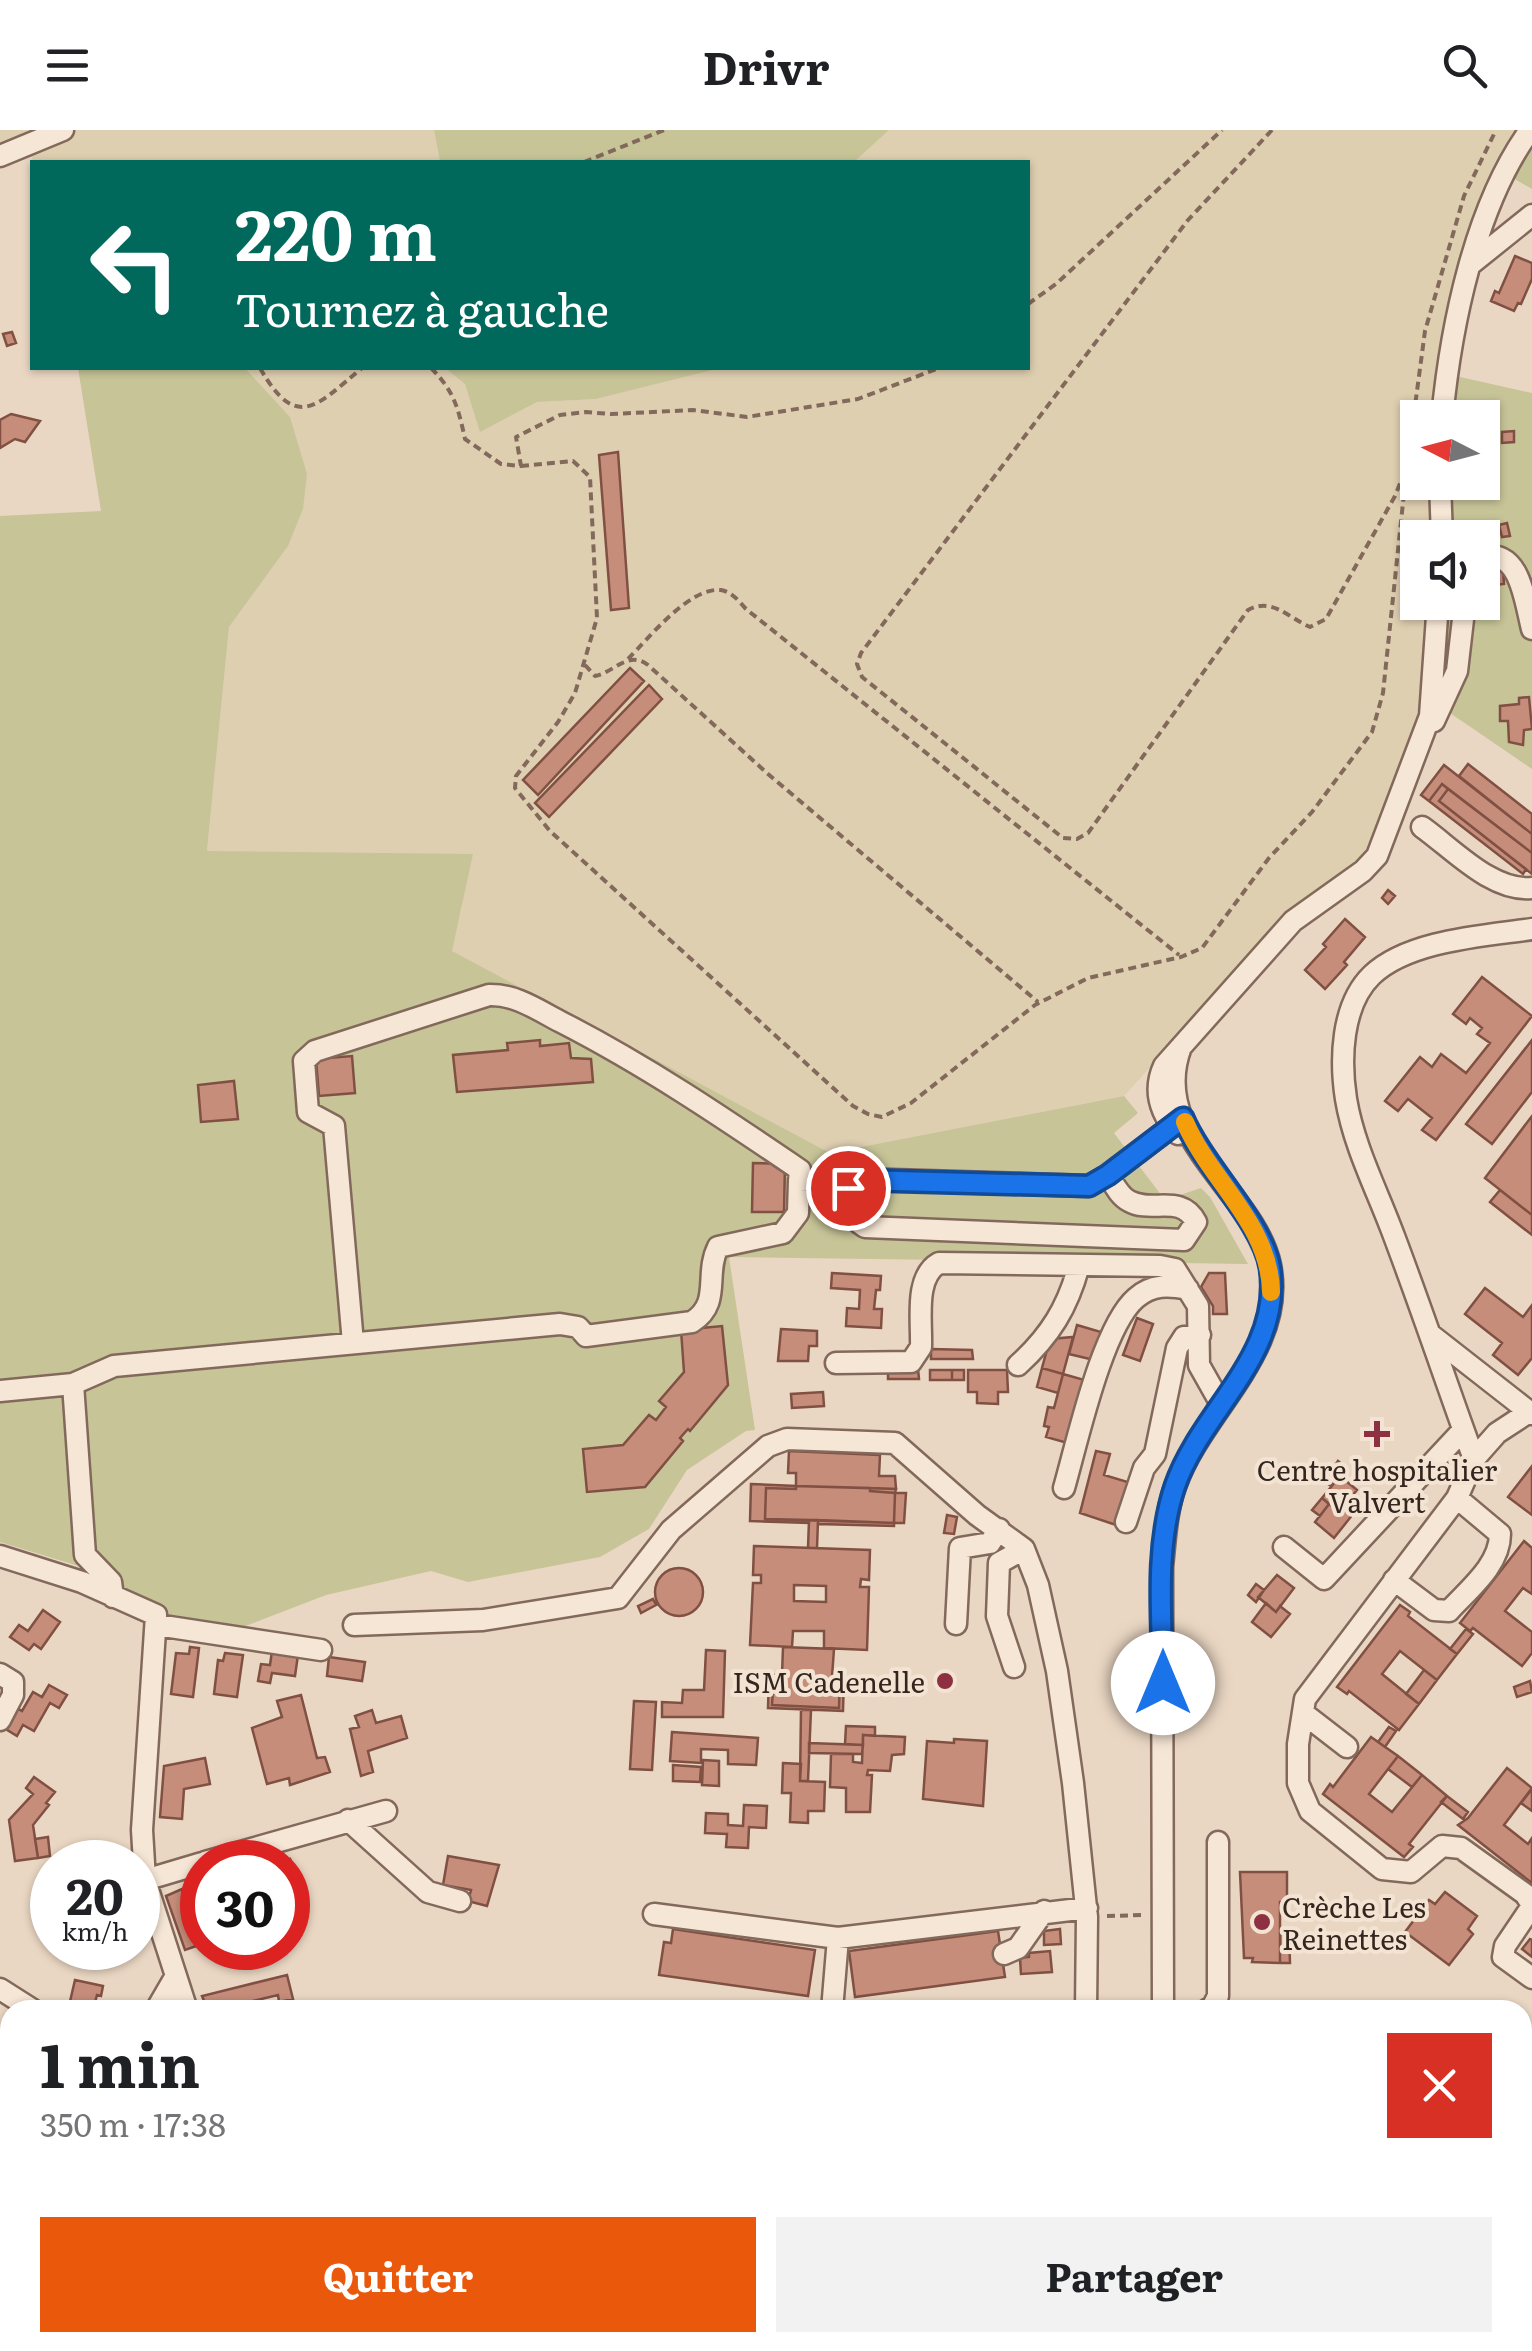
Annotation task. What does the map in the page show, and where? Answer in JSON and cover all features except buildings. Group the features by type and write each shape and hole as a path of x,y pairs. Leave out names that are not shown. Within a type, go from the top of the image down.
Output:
{"street":[{"path":"0,156 63,130"},
{"path":"1444,400 1456,310 1470,264 1500,183 1530,130"},
{"path":"1470,264 1532,215"},
{"path":"1500,557 1516,570 1532,628"},
{"path":"1162,2000 1162,1567 1166,1525 1175,1485 1196,1443 1260,1345 1269,1321 1271,1284 1270,1265 1257,1233 1177,1122 1174,1076 1181,1047 1293,921 1363,872 1377,856 1430,716 1437,620"},
{"path":"1425,729 1437,718 1457,671 1463,620"},
{"path":"1422,826 1490,876 1516,890 1532,888"},
{"path":"1474,1459 1392,1229 1364,1164 1346,1101 1342,1055 1351,1010 1372,976 1413,952 1466,938 1532,930"},
{"path":"0,1390 72,1384 114,1366 353,1342 560,1324 578,1327 586,1336 692,1322 704,1314 710,1301 712,1258 718,1247 782,1233 798,1213 800,1170 692,1096 506,994 489,995 316,1051 304,1062 308,1112 334,1126 353,1342"},
{"path":"799,1181 1089,1186 1177,1122"},
{"path":"859,1180 848,1188 846,1204 854,1220 865,1227 1184,1240 1193,1230 1196,1222 1190,1211 1181,1206 1133,1204 1124,1199 1108,1175"},
{"path":"836,1363 911,1362 918,1356 924,1280 928,1269 939,1262 1160,1266 1175,1269 1198,1306 1199,1364 1221,1404"},
{"path":"1018,1364 1051,1332 1072,1291 1079,1265"},
{"path":"1064,1488 1106,1350 1125,1313 1136,1297 1164,1284 1188,1289"},
{"path":"1126,1522 1144,1468 1154,1454 1177,1348 1184,1338 1200,1335"},
{"path":"1430,1335 1531,1413 1498,1434 1474,1459 1456,1498 1305,1698 1298,1744 1298,1783 1310,1811 1382,1870 1411,1872 1442,1846 1461,1848 1526,1894 1532,1905 1505,1946 1503,1957 1532,1978"},
{"path":"72,1384 85,1555 111,1582 113,1596"},
{"path":"1284,1547 1324,1579 1464,1430"},
{"path":"354,1625 483,1620 618,1598 672,1530 762,1451 787,1440 895,1443 977,1515 1024,1549 1038,1585 1057,1671 1082,1853 1087,1912 1086,2000"},
{"path":"1394,1580 1434,1610 1449,1611 1487,1568 1500,1550 1500,1534 1456,1498"},
{"path":"956,1624 960,1548 990,1543 999,1529"},
{"path":"1014,1667 997,1616 999,1563 1024,1549"},
{"path":"0,1556 82,1582 156,1615 143,1840"},
{"path":"157,1625 321,1650"},
{"path":"0,1674 12,1682 13,1696 0,1720"},
{"path":"1302,1713 1347,1747"},
{"path":"281,1840 386,1811"},
{"path":"348,1820 428,1892 460,1901"},
{"path":"1216,2000 1218,1966 1230,1954 1230,1932 1218,1922 1218,1842"},
{"path":"654,1914 838,1938 1044,1911 1087,1912"},
{"path":"1004,1954 1018,1948 1044,1911"},
{"path":"160,1931 183,2000"},
{"path":"833,2000 838,1938"},
{"path":"162,2000 174,1978"}],"path":[{"path":"589,160 664,130"},
{"path":"1030,303 1056,284 1222,130"},
{"path":"1272,130 1188,220 872,638 857,664 862,678 1063,838 1077,840 1088,833 1248,610 1272,604 1310,627 1326,619 1400,482"},
{"path":"1416,400 1425,331 1464,196 1496,130"},
{"path":"261,370 276,395 294,406 319,403 360,370"},
{"path":"433,370 450,386 465,439 501,464 573,461 590,477 598,603 575,693 516,776 515,788 520,798 550,831 853,1106 882,1116 910,1104 1039,1003 1088,978 1181,957 1202,948 1268,858 1312,812 1372,732 1384,692 1403,500"},
{"path":"520,466 516,437 560,415 693,410 746,417 858,399 934,370"},
{"path":"586,650 585,666 595,676 628,659 672,613 699,595 718,590 732,594 1181,957"},
{"path":"628,659 640,659 666,680 768,774 1039,1003"},
{"path":"1087,1912 1164,1915"}],"shaded area":[{"path":"0,130 434,130 440,160 32,160 27,140 0,152"},
{"path":"434,130 889,130 856,160 440,160"},
{"path":"889,130 1518,130 1510,143 1440,400 1400,400 1400,500 1434,500 1433,520 1400,520 1400,620 1429,620 1422,716 1392,798 1357,866 1219,992 1124,1096 830,1153 451,951 462,907 207,851 229,627 288,546 290,417 247,370 448,370 465,384 481,431 537,402 596,399 708,370 1030,370 1030,160 856,160"},
{"path":"1532,145 1532,189 1511,177"},
{"path":"78,370 247,370 290,417 307,474 303,509 288,546 229,627 207,851 473,854 452,951 830,1153 1124,1096 1138,1113 1114,1133 1165,1200 1201,1188 1248,1264 729,1257 755,1430 746,1431 687,1470 649,1529 600,1557 468,1582 431,1571 326,1595 235,1630 162,1619 163,1607 114,1590 85,1568 0,1542 0,516 101,511"},
{"path":"448,370 712,370 596,399 537,402 480,432 465,384"},
{"path":"1451,375 1532,393 1532,769 1450,713 1436,710 1442,620 1500,620 1500,520 1446,520 1445,500 1500,500 1500,400 1449,400"}],"slow traffic":[{"path":"1185,1122 1210,1168 1257,1233 1270,1265 1271,1292"}],"place":[{"name":"Centre hospitalier Valvert","path":"1377,1434"},
{"name":"ISM Cadenelle","path":"945,1681"},
{"name":"Crèche Les Reinettes","path":"1262,1922"}],"route":[{"path":"848,1188 859,1180 1089,1186 1183,1118 1210,1168 1257,1233 1270,1265 1269,1321 1260,1345 1196,1443 1175,1485 1162,1567 1163,1683"}]}
